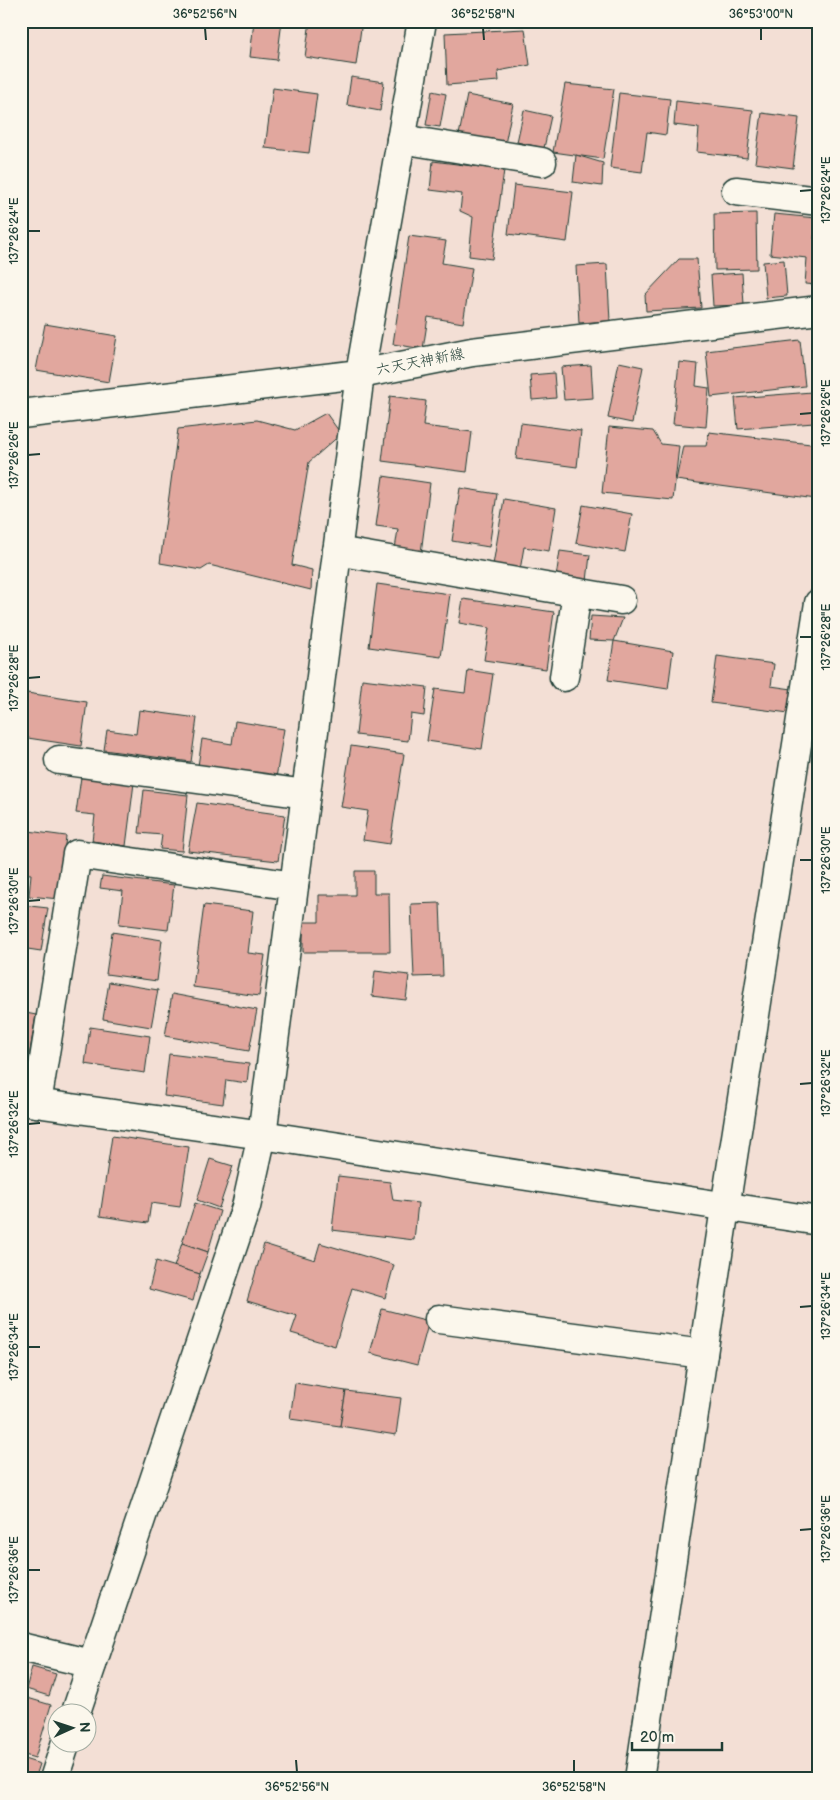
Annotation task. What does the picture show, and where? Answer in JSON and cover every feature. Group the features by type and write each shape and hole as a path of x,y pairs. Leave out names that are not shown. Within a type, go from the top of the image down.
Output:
{"street":[{"path":"79,1702 246,1207 262,1135 360,374 422,21"},
{"path":"401,139 542,162"},
{"path":"736,191 819,201"},
{"name":"六天天神新線","path":"21,414 360,374 472,352 819,310"},
{"path":"337,551 621,600"},
{"path":"564,677 577,593"},
{"path":"639,1779 819,603"},
{"path":"59,760 306,794"},
{"path":"294,886 77,854 29,1102 262,1135 819,1221"},
{"path":"439,1319 703,1354"},
{"path":"21,1647 92,1664"},
{"path":"54,1779 63,1752"}],"building":[{"path":"254,21 282,21 277,60 250,57"},
{"path":"310,21 362,21 356,65 305,57"},
{"path":"455,21 492,21 491,27"},
{"path":"525,29 530,65 498,71 499,81 447,85 445,33"},
{"path":"351,77 384,82 380,111 347,105"},
{"path":"565,84 614,89 603,159 553,152"},
{"path":"273,88 317,94 309,153 265,148"},
{"path":"432,91 446,94 440,127 426,125"},
{"path":"619,93 670,99 666,135 647,132 642,172 610,168"},
{"path":"467,95 513,104 505,144 459,135"},
{"path":"676,101 753,110 747,158 697,152 699,128 674,125"},
{"path":"524,110 551,116 544,148 517,142"},
{"path":"762,113 799,118 793,168 755,163"},
{"path":"819,123 819,174 811,173"},
{"path":"576,155 603,163 602,186 573,182"},
{"path":"433,161 504,170 492,259 469,256 473,217 460,211 462,194 430,190"},
{"path":"514,185 573,192 567,242 508,234"},
{"path":"756,213 757,269 715,270 714,214"},
{"path":"774,214 816,218 814,239 819,240 819,285 805,284 807,258 770,254"},
{"path":"409,236 446,241 442,263 472,268 463,323 428,317 423,349 393,344"},
{"path":"679,259 697,259 701,308 646,311 645,295"},
{"path":"784,260 787,296 766,298 763,262"},
{"path":"607,264 610,321 579,323 576,266"},
{"path":"742,273 744,305 713,306 711,275"},
{"path":"45,324 117,336 109,382 36,370"},
{"path":"800,340 805,386 711,397 706,351"},
{"path":"619,362 643,367 632,423 608,418"},
{"path":"679,362 698,364 696,386 709,388 706,427 673,424"},
{"path":"591,365 593,398 564,400 561,367"},
{"path":"554,373 556,398 532,400 530,375"},
{"path":"812,392 814,423 738,429 735,398"},
{"path":"390,396 426,401 423,426 472,432 467,472 382,461"},
{"path":"326,413 341,434 309,462 292,565 312,570 311,590 209,565 201,570 160,563 178,429 257,420 295,430"},
{"path":"521,423 581,431 577,467 516,459"},
{"path":"609,427 653,431 661,444 679,446 673,500 602,493"},
{"path":"709,432 819,445 819,480 816,499 676,480 683,446 706,446"},
{"path":"383,476 430,483 421,553 395,549 398,529 376,526"},
{"path":"460,488 497,494 489,547 452,541"},
{"path":"504,499 556,508 549,551 524,547 520,570 493,565"},
{"path":"583,505 632,514 625,552 576,543"},
{"path":"560,551 590,555 587,581 556,577"},
{"path":"377,584 450,594 441,657 369,647"},
{"path":"463,599 554,612 546,669 484,660 489,628 459,623"},
{"path":"591,616 623,618 614,641 589,640"},
{"path":"614,641 673,651 668,689 608,680"},
{"path":"717,656 774,664 771,686 792,689 789,713 711,703"},
{"path":"468,670 493,674 482,749 427,741 435,689 465,693"},
{"path":"362,679 427,687 424,716 411,714 408,741 356,735"},
{"path":"27,693 87,702 81,746 21,737"},
{"path":"139,710 197,718 191,762 104,750 107,730 136,734"},
{"path":"235,721 284,729 276,778 198,766 202,739 232,744"},
{"path":"351,746 404,754 390,844 363,840 368,811 341,807"},
{"path":"81,777 134,783 126,846 92,841 95,815 76,813"},
{"path":"144,790 188,795 182,851 160,849 162,835 139,833"},
{"path":"197,803 285,815 278,861 188,851"},
{"path":"21,830 66,836 59,899 29,896 31,874 21,873"},
{"path":"355,871 374,871 374,893 389,893 390,952 303,952 303,922 319,922 319,895 355,895"},
{"path":"102,876 174,885 168,930 119,924 123,891 100,888"},
{"path":"440,903 443,976 414,977 411,904"},
{"path":"21,905 48,908 41,951 21,948"},
{"path":"204,905 253,911 248,953 265,955 259,996 193,987"},
{"path":"817,924 819,924 819,967 812,966"},
{"path":"112,932 162,940 157,981 106,974"},
{"path":"21,960 27,961 24,990 21,990"},
{"path":"375,971 409,975 406,1000 372,996"},
{"path":"109,982 158,990 151,1027 103,1019"},
{"path":"172,994 257,1010 249,1051 165,1036"},
{"path":"21,1012 36,1015 28,1063 21,1062"},
{"path":"90,1027 150,1036 145,1073 85,1064"},
{"path":"169,1054 249,1064 247,1083 226,1080 223,1104 164,1096"},
{"path":"112,1136 189,1147 180,1207 151,1203 148,1223 100,1216"},
{"path":"210,1159 233,1166 219,1208 197,1200"},
{"path":"338,1176 390,1182 393,1200 418,1203 414,1240 332,1230"},
{"path":"195,1203 220,1211 208,1252 182,1243"},
{"path":"182,1243 208,1252 200,1274 174,1267"},
{"path":"320,1243 394,1265 385,1298 352,1288 335,1346 291,1333 297,1316 247,1301 264,1244 315,1260"},
{"path":"156,1261 200,1274 193,1301 149,1289"},
{"path":"382,1309 429,1321 417,1365 370,1353"},
{"path":"295,1383 346,1391 340,1426 290,1419"},
{"path":"346,1391 401,1398 396,1435 340,1426"},
{"path":"32,1667 56,1674 49,1696 26,1689"},
{"path":"21,1696 48,1704 48,1715 35,1758 21,1754"},
{"path":"21,1758 40,1764 35,1779 21,1779"}]}
